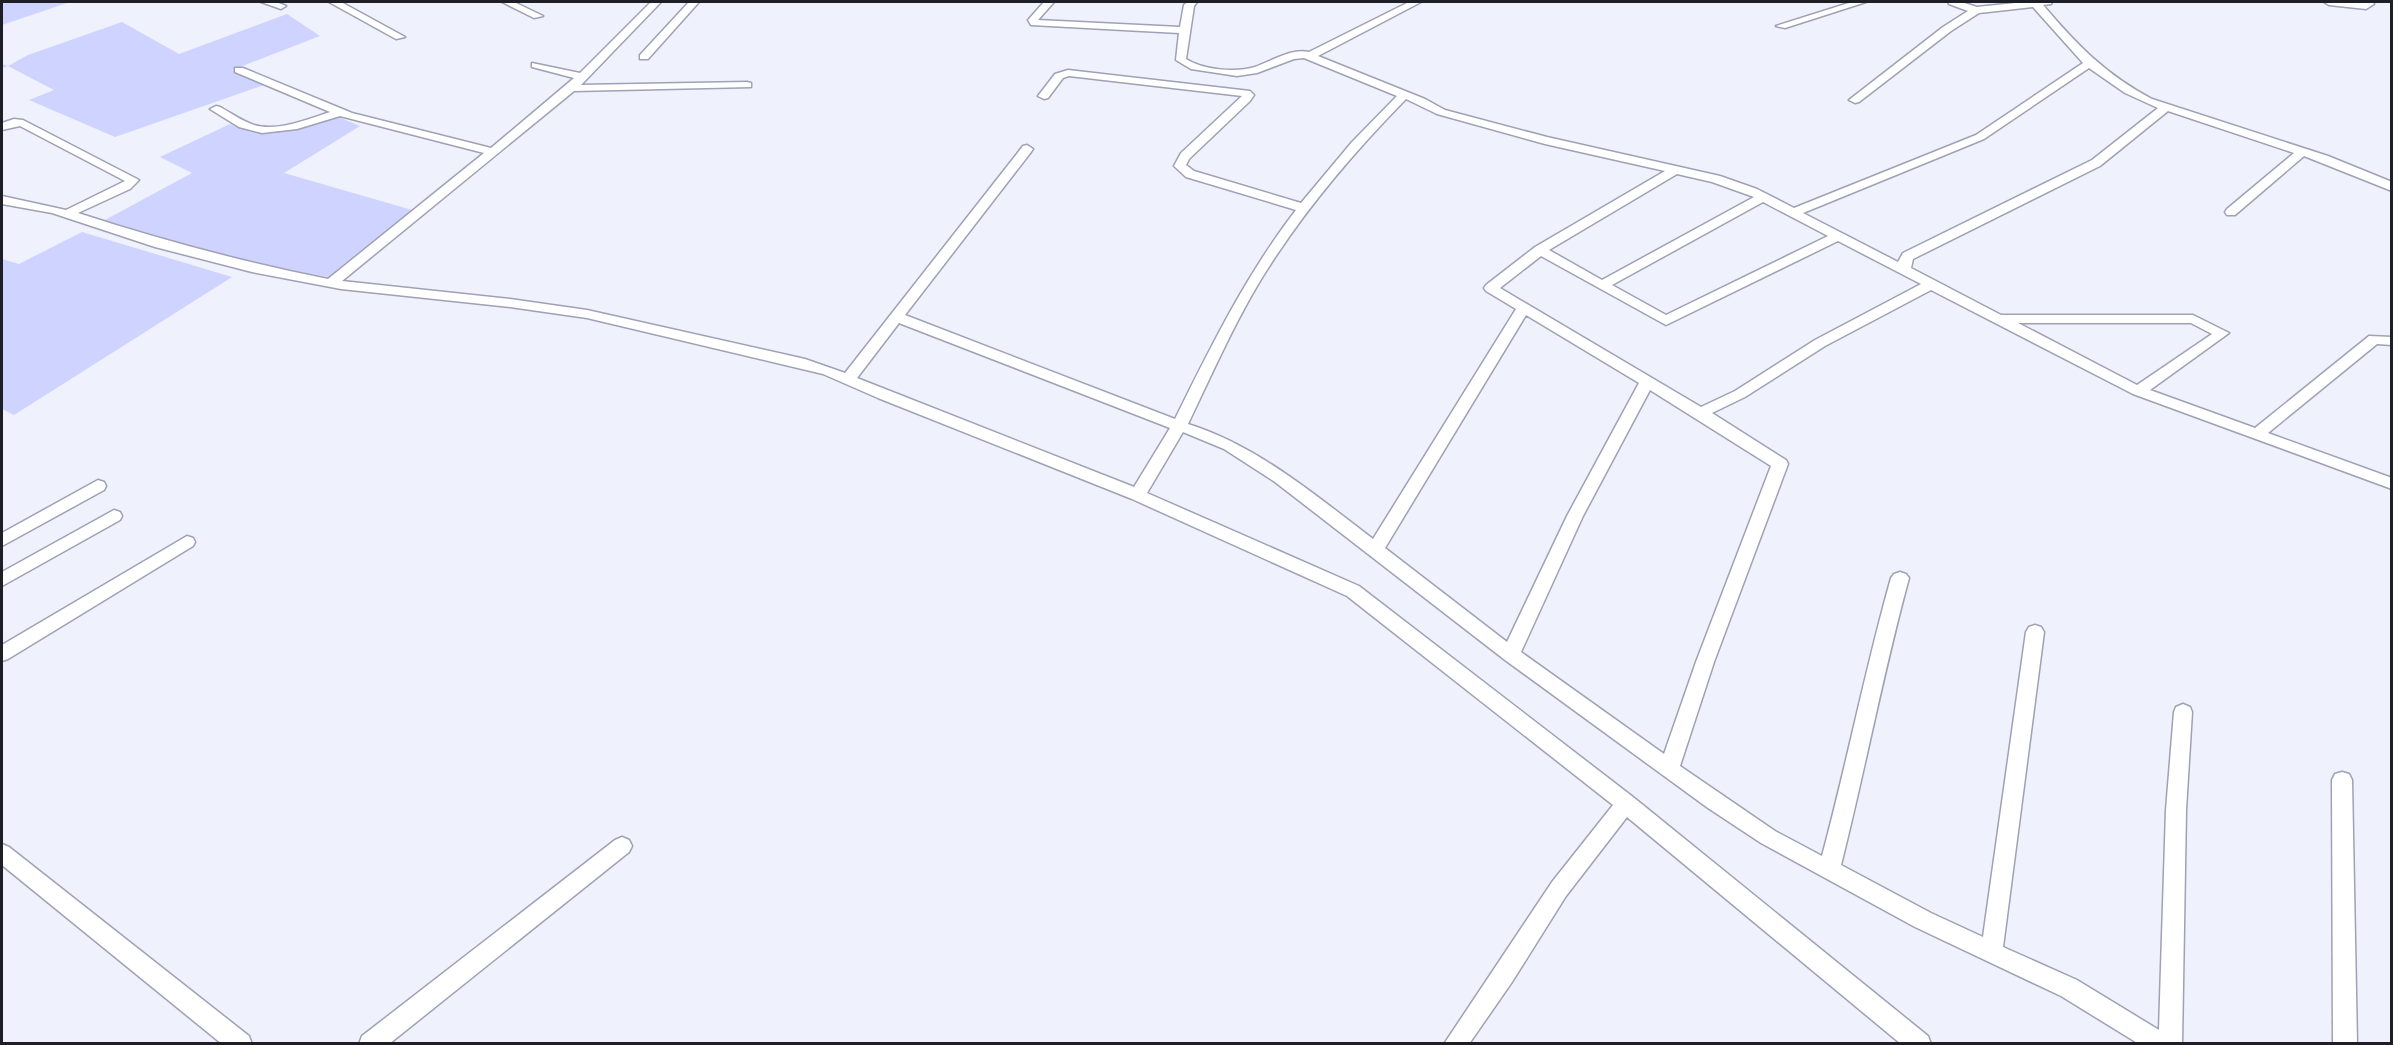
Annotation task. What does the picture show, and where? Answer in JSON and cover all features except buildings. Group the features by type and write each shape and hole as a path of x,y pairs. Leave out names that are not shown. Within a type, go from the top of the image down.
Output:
{"street":[{"path":"266,2 281,6"},
{"path":"334,2 400,37"},
{"path":"507,2 538,16"},
{"path":"331,283 571,88 656,2"},
{"path":"644,57 694,2"},
{"path":"1049,2 1036,16 1035,23 1185,30"},
{"path":"1192,2 1189,5 1181,60 1193,67 1247,72 1301,53 1404,94 1441,112 1732,183 1795,212 1996,319 2138,391 2391,484"},
{"path":"1310,56 1416,2"},
{"path":"1781,26 1861,2"},
{"path":"1953,2 1976,10 2048,2"},
{"path":"2330,2 2366,6 2368,2"},
{"path":"2036,4 2088,64 2123,89 2166,107 2301,152 2391,187"},
{"path":"1855,100 1947,29 1976,10"},
{"path":"1795,212 1980,137 2088,64"},
{"path":"536,65 582,76"},
{"path":"239,70 341,112 409,132 494,152"},
{"path":"1044,96 1059,76 1068,73 1246,93 1248,94 1246,99 1180,161 1180,166 1190,174 1303,208"},
{"path":"571,88 747,85"},
{"path":"1138,495 1179,426 1236,311 1266,260 1303,208 1348,152 1404,94"},
{"path":"1904,270 1908,256 2096,163 2166,107"},
{"path":"216,109 250,127 264,129 300,124 341,112"},
{"path":"2,127 14,122 23,123 133,180 126,186 67,214"},
{"path":"848,380 1027,149"},
{"path":"2231,212 2301,152"},
{"path":"1669,769 1705,662 1780,464 1701,413 1647,383 1491,288 1540,250 1675,170"},
{"path":"1604,284 1764,197"},
{"path":"2,200 67,214 160,244 252,268 331,283 587,314 805,364 1138,495 1301,566 1353,591 1473,682 1626,803 1920,1044"},
{"path":"1540,250 1666,321 1840,236"},
{"path":"1701,413 1740,394 1820,343 1932,284"},
{"path":"1375,549 1523,308"},
{"path":"897,317 1179,426 1202,432 1225,443 1280,478 1511,655 1768,837 1923,920 2069,988 2161,1044"},
{"path":"1996,319 2193,319 2222,333 2138,391"},
{"path":"2256,435 2374,339 2391,340"},
{"path":"1511,655 1540,588 1607,451 1647,383"},
{"path":"2,540 98,486"},
{"path":"2,580 114,516"},
{"path":"2,654 187,542"},
{"path":"1828,870 1854,774 1885,632 1900,578"},
{"path":"1992,951 2035,632"},
{"path":"2170,1044 2176,810 2184,712"},
{"path":"2342,780 2345,1044"},
{"path":"1455,1044 1504,975 1559,890 1626,803"},
{"path":"370,1044 622,846"},
{"path":"2,853 241,1044"}],"shaded area":[{"path":"2,2 70,2 2,25"},
{"path":"287,14 320,36 232,70 264,85 115,137 29,100 54,90 8,66 28,55 122,22 179,54"},
{"path":"336,116 360,126 284,173 412,210 328,277 243,259 105,220 192,173 160,157 230,124 252,132 284,129"},
{"path":"82,232 232,277 14,415 2,409 2,259 19,264"}]}
